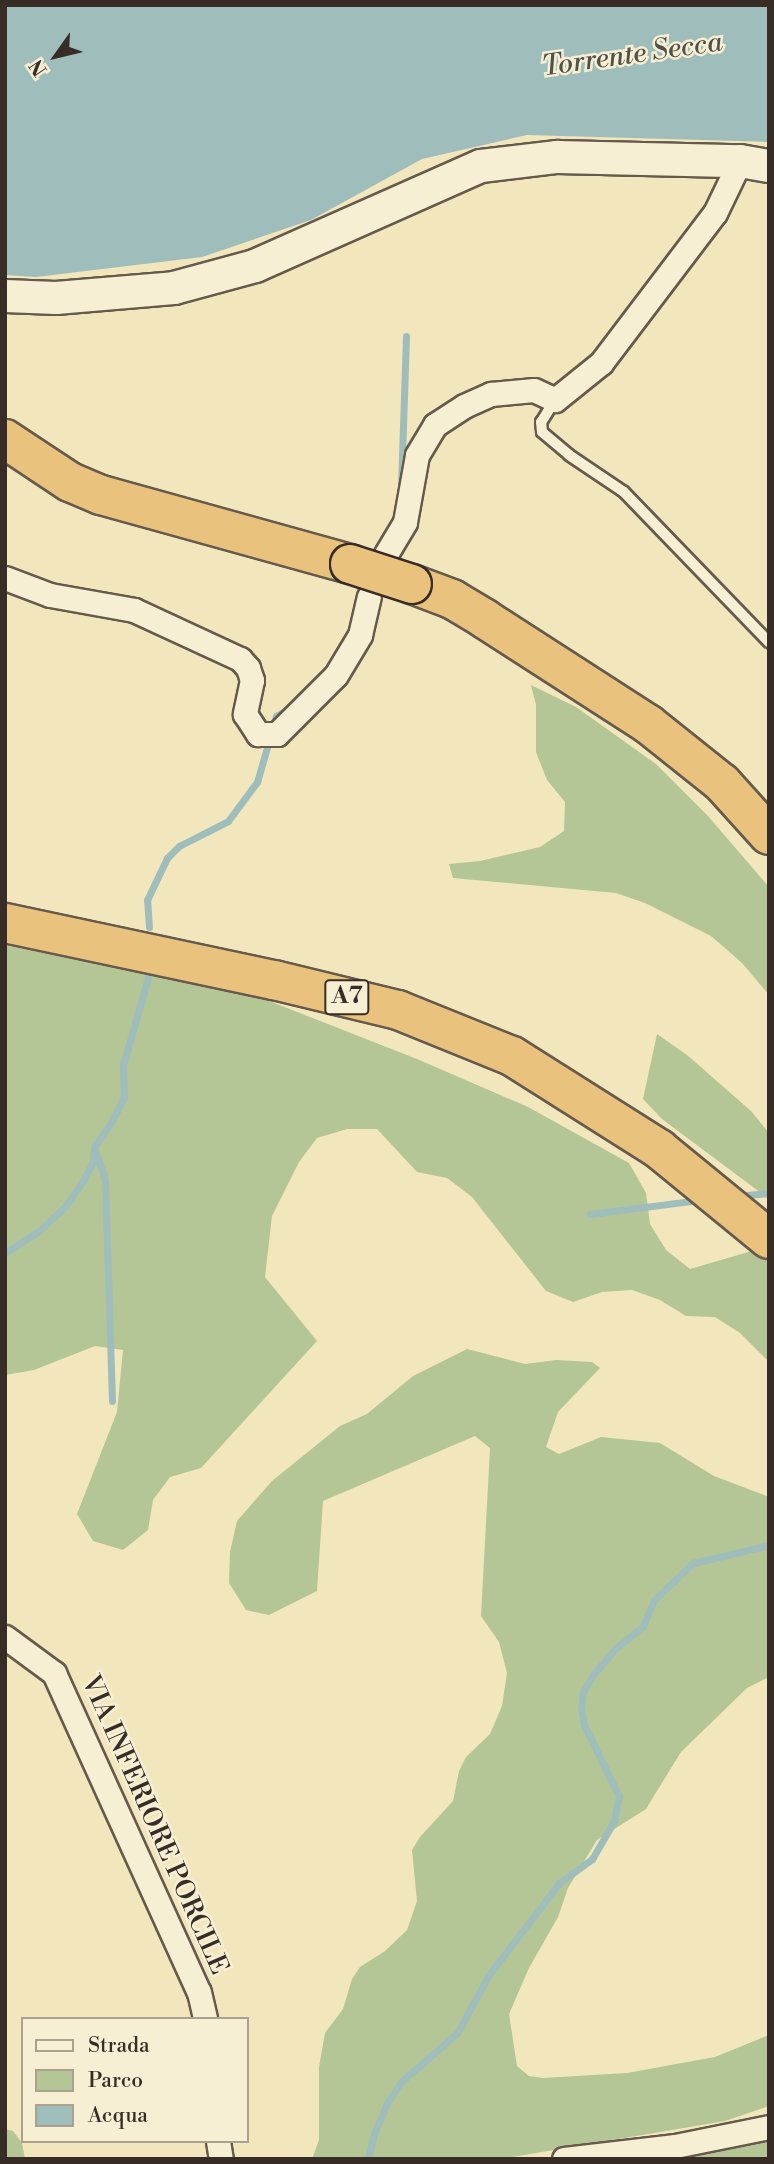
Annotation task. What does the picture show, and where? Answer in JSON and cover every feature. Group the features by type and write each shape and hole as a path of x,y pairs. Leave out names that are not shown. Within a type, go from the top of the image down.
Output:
{"highway":[{"path":"5,439 70,482 100,495 360,580 412,584 452,599 648,724 722,783 769,835"},
{"name":"A7","path":"5,923 274,980 398,1010 512,1056 659,1149 769,1239"}],"main road":[{"path":"5,296 56,298 174,288 255,266 481,166 556,158 754,164"}],"street":[{"path":"386,554 405,522 417,455 435,425 464,406 491,394 534,390 555,400 601,363 754,164"},
{"path":"5,578 50,595 134,610 240,659 248,668 252,680 245,714 258,734 277,734 336,676 360,635 360,580"},
{"name":"VIA INFERIORE PORCILE","path":"5,1637 54,1673 199,1992 205,2017"},
{"path":"564,2159 675,2146 769,2127"}],"lane":[{"path":"555,400 541,422 542,432 569,456 624,492 769,642"}],"green space":[{"path":"531,685 576,707 656,764 708,816 769,887 769,995 742,963 711,936 645,903 616,893 453,878 449,864 480,861 540,847 564,831 565,802 547,780 536,752 536,705"},
{"path":"5,945 259,997 417,1059 528,1107 629,1163 646,1193 650,1224 666,1250 690,1269 769,1246 769,1362 740,1333 715,1317 686,1316 660,1300 632,1290 602,1292 573,1302 546,1291 472,1197 447,1178 417,1172 377,1129 347,1129 317,1138 299,1162 272,1216 265,1277 317,1341 201,1468 170,1477 153,1500 148,1530 123,1550 93,1541 77,1514 117,1412 123,1350 95,1346 34,1370 5,1375"},
{"path":"657,1034 687,1055 751,1111 769,1133 769,1199 662,1119 643,1099"},
{"path":"467,1349 525,1364 556,1360 592,1362 600,1368 558,1412 546,1447 559,1454 601,1437 660,1443 714,1476 769,1497 769,1677 747,1688 681,1752 646,1809 597,1840 568,1888 558,1917 529,1968 509,2014 517,2066 529,2076 543,2078 627,2073 715,2057 769,2035 769,2106 725,2121 501,2159 312,2159 319,2140 319,2067 325,2033 343,2009 352,1979 360,1967 385,1951 407,1930 417,1901 412,1850 420,1837 453,1801 459,1771 466,1757 490,1734 502,1706 507,1673 499,1642 481,1616 490,1448 475,1436 323,1501 317,1591 269,1615 246,1610 229,1583 230,1552 237,1521 272,1481 340,1426 367,1414 413,1376"},
{"path":"5,2129 13,2131 22,2143 25,2159 5,2159"},
{"path":"769,2139 769,2159 683,2159 763,2142"}],"water":[{"name":"Torrente Secca","path":"5,5 769,5 769,142 527,135 422,159 311,220 202,257 36,277 5,275"}],"waterway":[{"path":"401,487 406,336"},
{"path":"149,927 147,900 167,858 179,846 228,821 257,782 276,716 290,708"},
{"path":"5,1253 39,1231 64,1208 83,1181 93,1161 94,1147 111,1123 124,1097 123,1065 148,978"},
{"path":"96,1152 105,1179 112,1401"},
{"path":"736,1196 769,1193"},
{"path":"590,1214 700,1200"},
{"path":"368,2159 374,2134 387,2103 402,2081 458,2032 488,1976 559,1883 592,1859 614,1821 619,1796 584,1725 581,1708 583,1692 593,1675 616,1648 643,1626 654,1600 693,1563 769,1545"}]}
